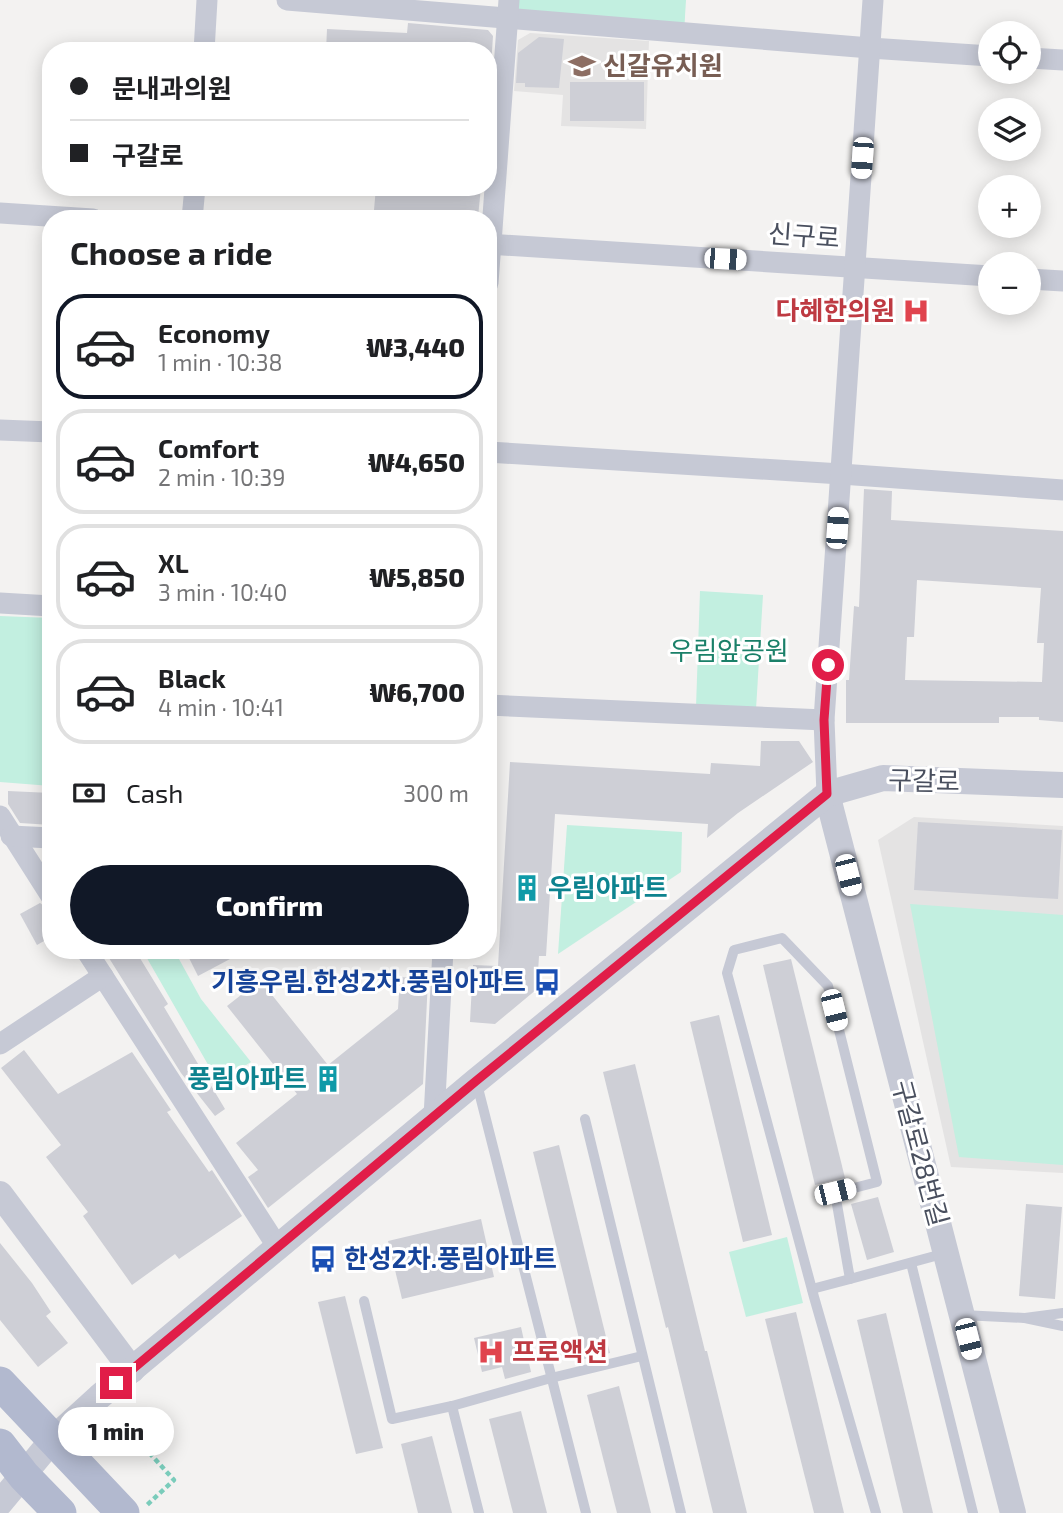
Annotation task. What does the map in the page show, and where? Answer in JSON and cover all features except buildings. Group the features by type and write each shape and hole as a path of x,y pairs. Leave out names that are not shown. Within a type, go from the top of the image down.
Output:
{"main road":[{"path":"0,1382 123,1513"},
{"path":"0,1445 24,1476 60,1513"}],"street":[{"path":"205,42 207,0"},
{"path":"287,0 508,10 870,48 978,55"},
{"path":"827,794 824,720 873,0"},
{"path":"497,153 508,10"},
{"path":"1041,59 1063,60"},
{"path":"0,213 42,216"},
{"name":"신구로","path":"497,244 978,275"},
{"path":"1041,279 1063,281"},
{"path":"0,430 42,432"},
{"path":"497,453 1063,490"},
{"path":"0,603 42,605"},
{"path":"497,705 824,720"},
{"name":"구갈로","path":"0,1503 54,1438 99,1397 476,1081 827,794 883,778 1063,785"},
{"name":"구갈로28번길","path":"827,794 1013,1513"},
{"path":"0,816 42,883"},
{"path":"11,836 42,838"},
{"path":"92,959 277,1246"},
{"path":"434,1117 443,959"},
{"path":"0,1044 103,976"},
{"path":"0,1194 132,1370"}],"lane":[{"path":"850,1279 835,1192 877,1181 828,986 782,938 734,950 727,972 812,1289 876,1513"},
{"path":"476,1081 586,1513"},
{"path":"585,1119 681,1513"},
{"path":"812,1289 946,1253"},
{"path":"911,1263 973,1513"},
{"path":"364,1301 392,1419 642,1356"},
{"path":"1025,1318 1063,1313"},
{"path":"962,1315 1025,1318 1063,1326"},
{"path":"452,1406 479,1513"}],"path":[{"path":"132,1434 174,1480 139,1513"}],"shaded area":[{"name":"신갈유치원","path":"530,33 649,41 646,129 561,126 563,95 514,91 518,40"},
{"path":"914,817 1063,826 1063,1173 951,1167 878,840"}],"green space":[{"path":"509,0 686,0 684,33 507,19"},
{"name":"우림앞공원","path":"700,591 763,595 756,709 696,707"},
{"path":"0,616 42,618 42,785 0,782"},
{"path":"567,825 682,832 681,872 558,954"},
{"path":"910,904 1063,915 1063,1165 959,1157"},
{"path":"147,959 179,959 201,999 251,1062 218,1082"},
{"path":"787,1237 803,1303 746,1317 729,1252"}],"place":[{"name":"신갈유치원","path":"582,66"},
{"name":"다혜한의원","path":"916,311"},
{"name":"우림아파트","path":"527,888"},
{"name":"기흥우림.한성2차.풍림아파트","path":"547,982"},
{"name":"풍림아파트","path":"328,1079"},
{"name":"한성2차.풍림아파트","path":"323,1259"},
{"name":"프로액션","path":"491,1352"}],"route":[{"path":"116,1383 476,1081 827,794 824,720 828,665"}]}
